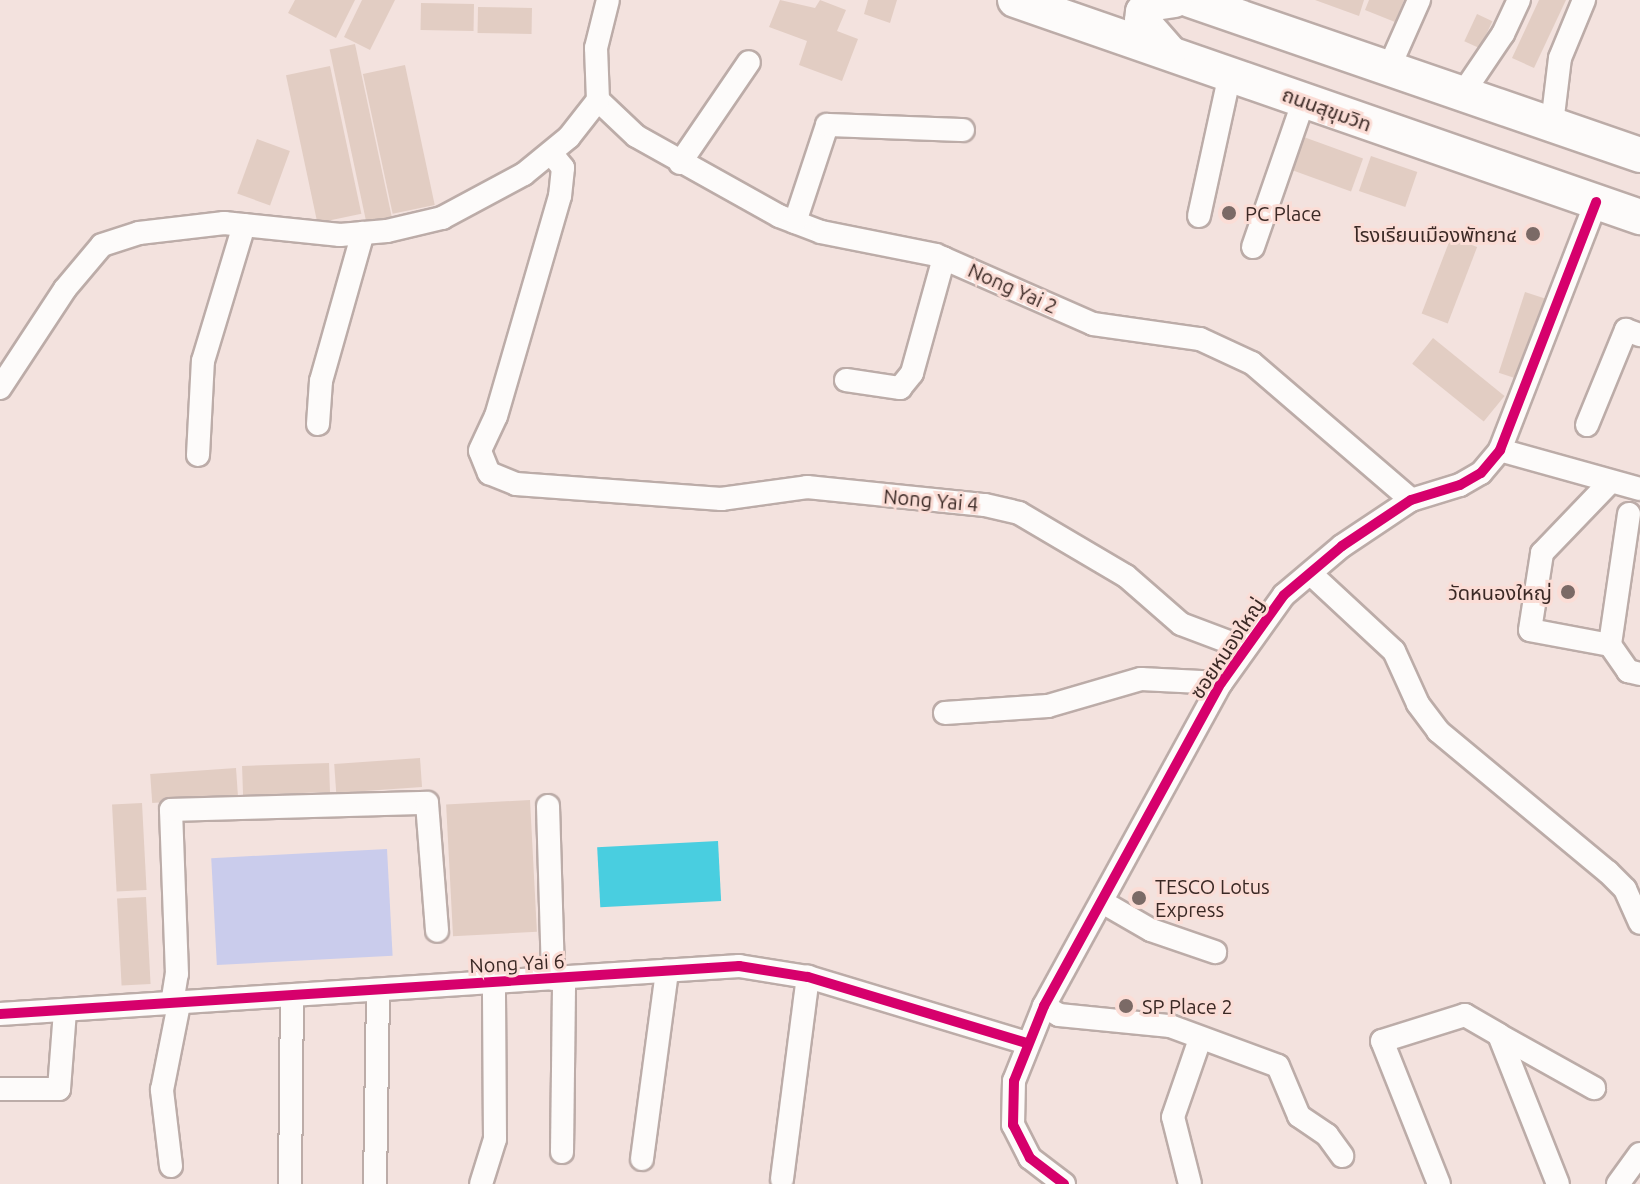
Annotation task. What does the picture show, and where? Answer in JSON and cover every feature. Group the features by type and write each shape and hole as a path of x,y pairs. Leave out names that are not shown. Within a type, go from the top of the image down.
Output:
{"highway":[{"name":"ถนนสุขุมวิท","path":"1015,0 1640,217"},
{"path":"1169,53 1142,21 1143,12 1155,3 1175,0"},
{"path":"1190,0 1240,8 1388,70 1640,155"}],"street":[{"path":"0,388 65,289 102,245 139,233 244,225 363,233 442,218 551,153 598,100 596,48 608,0"},
{"path":"1388,70 1419,0"},
{"path":"1463,93 1503,34 1519,0"},
{"path":"1552,124 1560,58 1584,0"},
{"path":"680,163 749,62"},
{"path":"1199,216 1230,74"},
{"name":"Nong Yai 2","path":"598,100 636,136 680,163 795,222 944,258 1093,324 1200,339 1252,363 1411,500"},
{"path":"1253,247 1304,100"},
{"path":"795,222 827,125 963,130"},
{"name":"Nong Yai 4","path":"551,153 563,168 560,196 508,376 480,451 489,473 516,484 721,499 807,487 985,505 1019,513 1126,576 1181,624 1245,648"},
{"name":"ซอยหนองใหญ่","path":"1047,1180 1030,1158 1013,1125 1012,1098 1026,1043 1221,683 1284,595 1411,500 1460,485 1481,473 1500,450 1596,202"},
{"path":"198,455 203,361 244,225"},
{"path":"318,424 321,381 363,233"},
{"path":"846,380 900,388 912,373 944,258"},
{"path":"1587,425 1626,330 1640,335"},
{"path":"1500,450 1610,482 1639,484 1610,645"},
{"path":"1610,482 1542,553 1530,630 1610,645 1628,671 1640,674"},
{"path":"1311,574 1394,651 1418,704 1438,731 1608,872 1625,889 1640,923"},
{"path":"945,713 1048,706 1141,679 1221,683"},
{"path":"171,1166 162,1090 176,1004 177,974 171,810 427,803 437,931"},
{"path":"548,806 559,979 562,1152"},
{"path":"1104,903 1151,930 1215,952"},
{"name":"Nong Yai 6","path":"0,1014 739,966 808,977 1026,1043"},
{"path":"642,1159 667,971"},
{"path":"782,1179 808,977"},
{"path":"481,1184 495,1139 494,982"},
{"path":"375,1184 378,991"},
{"path":"290,1184 292,997"},
{"path":"1044,1006 1059,1015 1170,1026 1278,1066 1299,1116 1327,1135 1342,1156"},
{"path":"0,1089 59,1089 65,1011"},
{"path":"1439,1184 1382,1041 1465,1015 1594,1088"},
{"path":"1499,1035 1558,1184"},
{"path":"1190,1184 1173,1117 1200,1039"},
{"path":"1618,1184 1640,1154"}],"shaded area":[{"path":"387,849 393,956 217,965 211,858"}],"water":[{"path":"718,841 721,901 600,907 597,847"}],"building":[{"path":"295,0 355,0 336,38 288,13"},
{"path":"362,0 395,0 370,50 344,37"},
{"path":"780,0 815,8 820,0 846,10 837,31 858,39 842,81 799,65 807,41 769,27"},
{"path":"868,0 897,0 890,23 864,14"},
{"path":"1315,0 1364,0 1359,16"},
{"path":"1369,0 1404,0 1395,22 1365,10"},
{"path":"1539,0 1566,0 1534,68 1512,58"},
{"path":"421,3 474,4 474,31 421,30"},
{"path":"478,7 532,8 532,34 478,33"},
{"path":"1477,14 1492,21 1480,48 1464,41"},
{"path":"355,44 392,218 367,224 330,49"},
{"path":"405,65 435,205 393,214 363,74"},
{"path":"330,66 361,214 317,223 286,75"},
{"path":"1301,136 1363,159 1351,191 1289,169"},
{"path":"257,139 290,151 270,205 237,194"},
{"path":"1371,156 1417,172 1405,207 1359,191"},
{"path":"1451,237 1477,247 1448,324 1422,314"},
{"path":"1525,292 1553,301 1526,382 1499,373"},
{"path":"1433,338 1504,396 1484,422 1412,364"},
{"path":"420,758 422,787 336,793 334,764"},
{"path":"329,763 330,792 243,795 242,766"},
{"path":"236,768 238,797 152,803 150,774"},
{"path":"530,800 537,932 453,936 446,804"},
{"path":"142,803 147,890 117,891 112,805"},
{"path":"146,897 151,984 122,985 117,899"}],"cycle path":[{"path":"1064,1184 1030,1158 1013,1125 1014,1081 1044,1006 1221,683 1284,595 1342,546 1411,500 1460,485 1481,473 1500,450 1596,202"},
{"path":"0,1014 739,966 808,977 1026,1043"}],"place":[{"name":"PC Place","path":"1229,213"},
{"name":"โรงเรียนเมืองพัทยา๔","path":"1533,234"},
{"name":"วัดหนองใหญ่","path":"1568,592"},
{"name":"TESCO Lotus Express","path":"1139,898"},
{"name":"SP Place 2","path":"1126,1006"}]}
